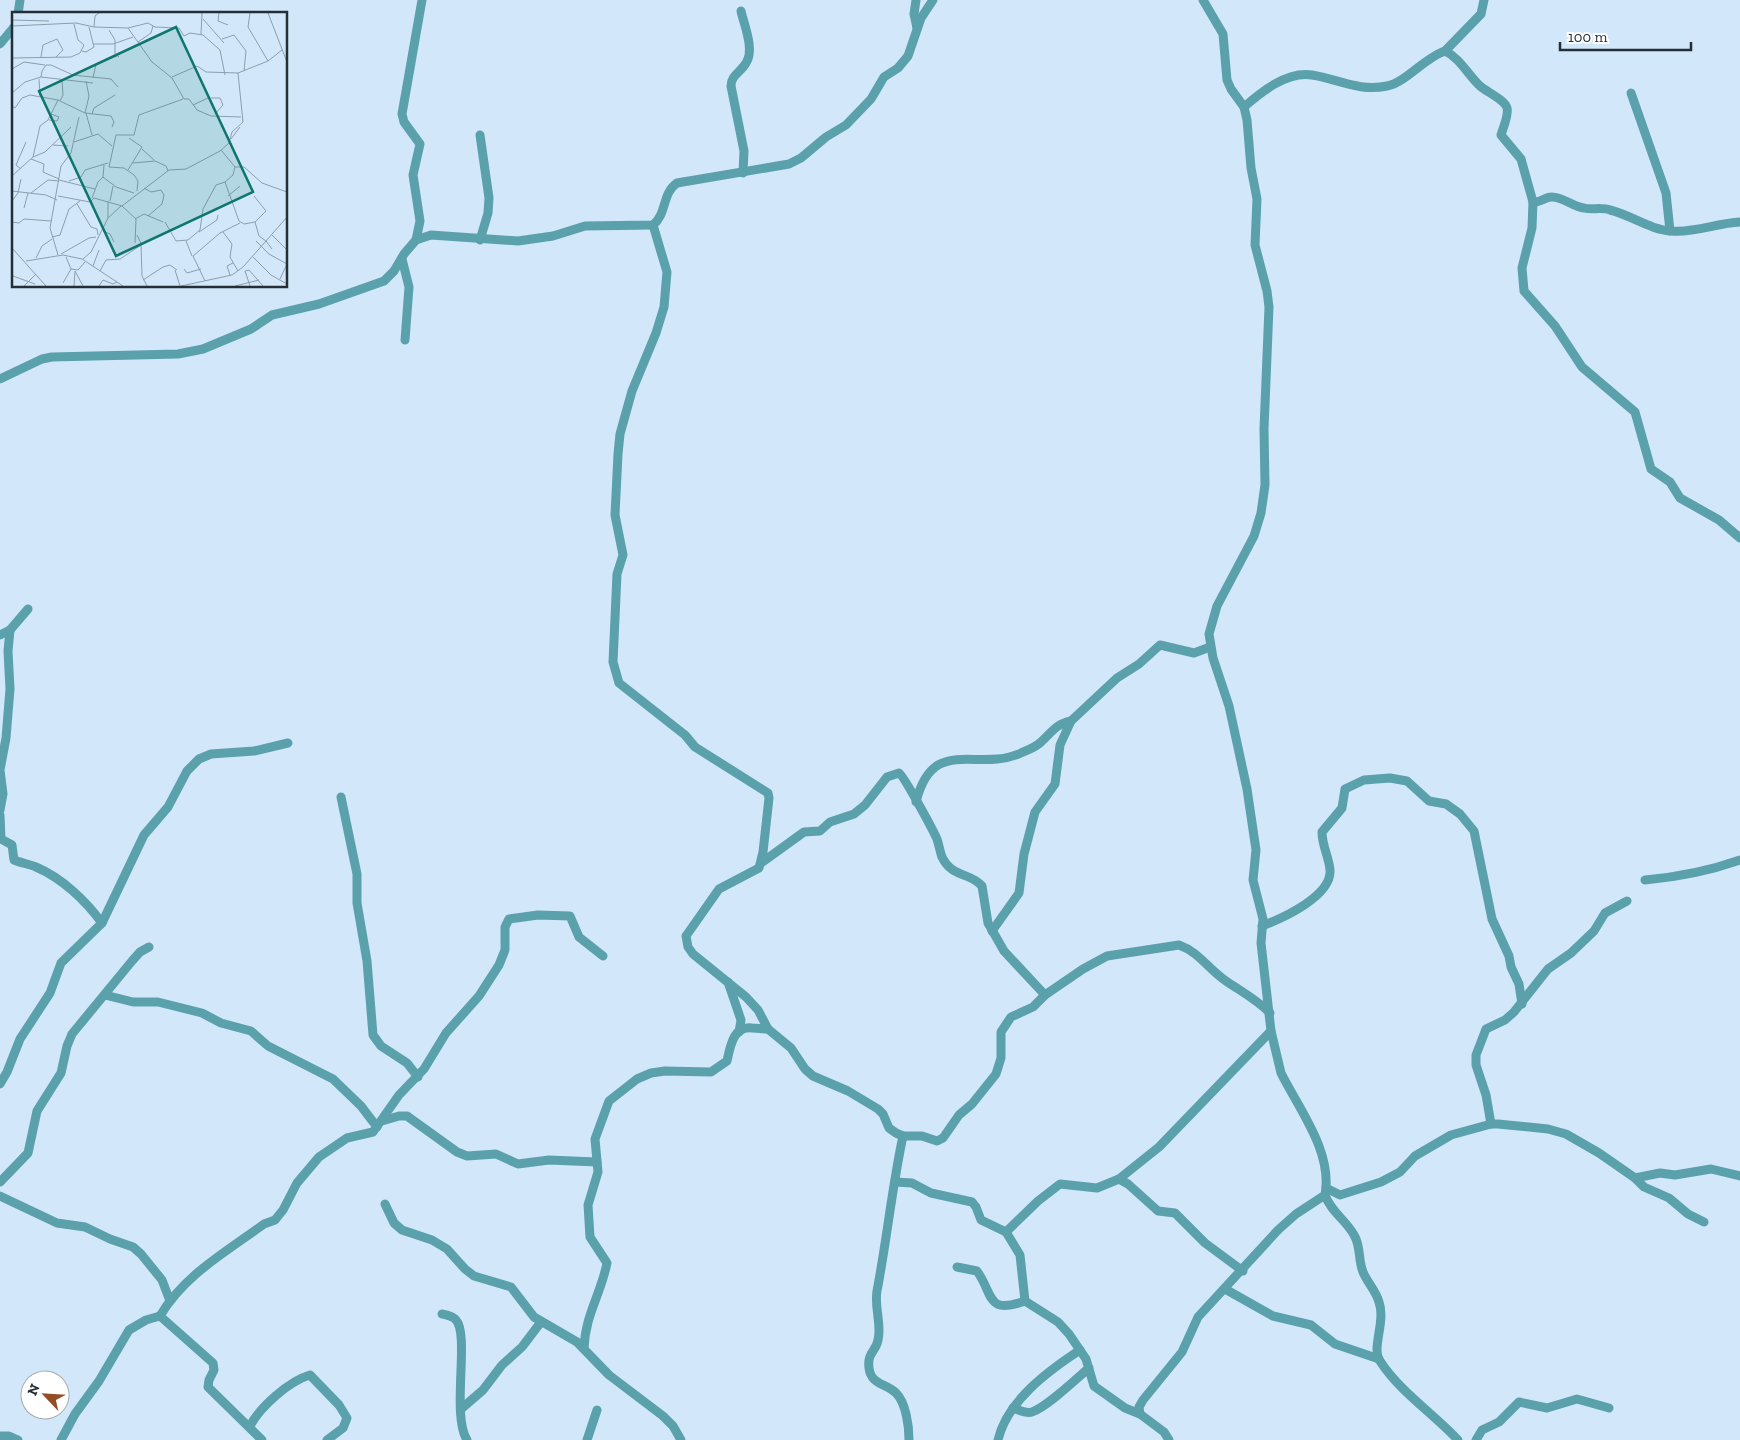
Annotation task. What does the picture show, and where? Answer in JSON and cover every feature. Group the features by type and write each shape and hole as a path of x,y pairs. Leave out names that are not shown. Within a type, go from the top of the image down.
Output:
{"street":[{"path":"0,378 52,357 178,354 203,349 251,329 272,316 320,304 372,286 388,278 416,240 420,221 414,175 420,144 404,122 402,114 422,0"},
{"path":"916,0 914,14 917,28"},
{"path":"416,240 437,234 480,240 530,240 553,236 585,226 653,225 660,217 669,190 677,183 789,164 801,158 826,137 846,125 871,99 879,82 898,68 908,56 917,28 933,0"},
{"path":"1203,0 1223,34 1228,80 1231,89 1244,106 1256,199 1255,246 1267,291 1269,307 1264,429 1265,485 1261,513 1254,536 1216,606 1210,624 1210,647 1229,706 1247,789 1256,850 1254,880 1262,912 1261,942 1271,1031 1281,1072 1321,1153 1328,1205 1353,1233 1358,1243 1363,1272 1379,1300 1382,1316 1376,1352 1378,1359 1392,1377 1458,1440"},
{"path":"1244,106 1270,86 1310,74 1350,87 1388,86 1396,83 1425,61 1445,51 1481,14 1484,0"},
{"path":"741,11 749,55 747,62 731,80 730,86 745,159 743,172"},
{"path":"0,44 12,29"},
{"path":"1445,51 1453,54 1466,72 1481,87 1506,106 1507,111 1501,135 1521,159 1534,202 1532,228 1522,268 1524,291 1555,326 1582,366 1635,412 1651,469 1670,482 1680,498 1718,520 1740,538"},
{"path":"1631,93 1666,193 1670,231"},
{"path":"480,135 489,198 488,213 480,240"},
{"path":"1534,202 1552,196 1585,209 1608,209 1620,212 1656,228 1670,231 1684,232 1722,223 1740,222"},
{"path":"653,225 667,272 667,282 660,322 637,375 620,434 614,506 622,555 617,574 618,592 614,611 614,672 619,683 685,735 695,747 768,793 761,863"},
{"path":"402,259 409,287 405,340"},
{"path":"0,635 10,630 28,609"},
{"path":"0,810 4,794 0,770 6,738 10,689 8,651 10,630"},
{"path":"916,802 923,779 931,768 963,759 1009,758 1031,749 1040,743 1054,728 1071,721 1117,678 1138,664 1160,645 1194,653 1210,647"},
{"path":"992,931 1019,893 1024,854 1035,812 1055,784 1060,745 1071,721"},
{"path":"0,1084 7,1072 20,1038 50,993 61,963 102,923 144,835 168,806 187,771 199,760 211,754 254,751 288,743"},
{"path":"1046,995 1004,951 992,931 988,923 982,886 950,869 942,858 933,831 903,775 899,773 890,774 859,810 830,822 820,831 804,832 761,863 754,872 719,889 686,936 688,947 693,954 737,987 758,1010 768,1029 791,1048 805,1069 813,1076 848,1091 878,1109 890,1128 903,1136 922,1136 937,1141 943,1138 959,1114 972,1104 996,1074 1001,1058 1001,1032 1007,1021 1018,1013 1033,1007 1046,995 1083,969 1107,956 1180,946 1193,951 1225,980 1257,1000 1270,1013"},
{"path":"1262,926 1281,919 1316,896 1330,880 1330,869 1322,832 1342,808 1346,789 1364,780 1390,778 1407,781 1429,801 1452,808 1474,832 1492,919 1509,956 1511,967 1519,984 1522,1004"},
{"path":"341,797 357,874 357,904 367,961 373,1036 381,1046 407,1063 418,1077"},
{"path":"0,815 1,839 12,845 14,860 36,867 55,878 91,908 102,923"},
{"path":"1645,880 1677,877 1716,869 1740,860"},
{"path":"1491,1124 1486,1095 1476,1065 1476,1055 1486,1029 1505,1020 1522,1004 1548,969 1571,953 1594,931 1605,913 1627,901"},
{"path":"61,1440 129,1330 146,1320 160,1316 170,1301 192,1276 264,1224 275,1220 284,1210 297,1183 306,1171 330,1148 347,1138 367,1135 380,1124 399,1095 418,1077 446,1033 490,981 505,950 505,927 509,919 538,915 570,916 579,937 603,956"},
{"path":"0,1182 28,1153 36,1111 61,1073 67,1046 72,1034 140,952 149,947"},
{"path":"728,982 741,1020 739,1032"},
{"path":"105,995 134,1002 158,1002 202,1012 221,1023 251,1032 268,1046 333,1079 380,1124"},
{"path":"584,1349 587,1321 604,1278 607,1263 590,1237 588,1205 598,1172 595,1139 606,1107 614,1095 651,1072 711,1072 727,1061 732,1038 739,1032 751,1027 768,1029"},
{"path":"1006,1232 1038,1201 1060,1184 1097,1188 1119,1179 1158,1147 1271,1031"},
{"path":"380,1124 399,1116 407,1116 457,1152 467,1156 496,1154 518,1164 549,1160 598,1162"},
{"path":"1140,1414 1139,1406 1182,1352 1198,1317 1278,1230 1326,1192 1340,1195 1381,1182 1400,1172 1414,1156 1451,1135 1491,1124 1548,1129 1566,1134 1599,1153 1635,1178 1644,1187 1669,1198 1688,1214 1704,1222"},
{"path":"903,1136 877,1292 878,1340 870,1352 869,1369 874,1380 896,1392 899,1396 906,1414 910,1440"},
{"path":"1635,1178 1660,1173 1674,1175 1711,1169 1740,1176"},
{"path":"1119,1179 1132,1187 1158,1211 1175,1213 1205,1243 1242,1271"},
{"path":"895,1182 912,1183 931,1193 972,1202 981,1220 1006,1232 1020,1255 1026,1302"},
{"path":"0,1196 57,1224 86,1227 132,1247 141,1254 162,1280 170,1301"},
{"path":"385,1204 394,1223 402,1230 432,1240 447,1249 474,1276 511,1287 526,1309 541,1322 577,1342 609,1375 663,1416 673,1426 681,1440"},
{"path":"957,1266 977,1270 989,1297 1002,1306 1008,1308 1026,1302"},
{"path":"1225,1289 1273,1316 1311,1325 1335,1344 1378,1359"},
{"path":"1026,1302 1058,1322 1080,1350 1089,1368 1091,1379 1100,1392 1140,1414 1164,1432 1169,1440"},
{"path":"442,1314 453,1317 458,1323 460,1337 461,1409 463,1432 466,1440"},
{"path":"160,1316 213,1363 214,1370 208,1387 250,1426 262,1440"},
{"path":"461,1409 483,1390 502,1366 522,1347 541,1322"},
{"path":"998,1440 1006,1417 1013,1408 1049,1373 1080,1350"},
{"path":"1013,1408 1031,1412 1041,1407 1089,1368"},
{"path":"250,1426 261,1409 280,1392 303,1377 310,1376 340,1405 347,1418 343,1428 327,1440"},
{"path":"1476,1440 1482,1430 1499,1422 1519,1402 1547,1408 1577,1399 1610,1408"},
{"path":"587,1440 597,1410"},
{"path":"0,1436 9,1436 18,1440"}]}
